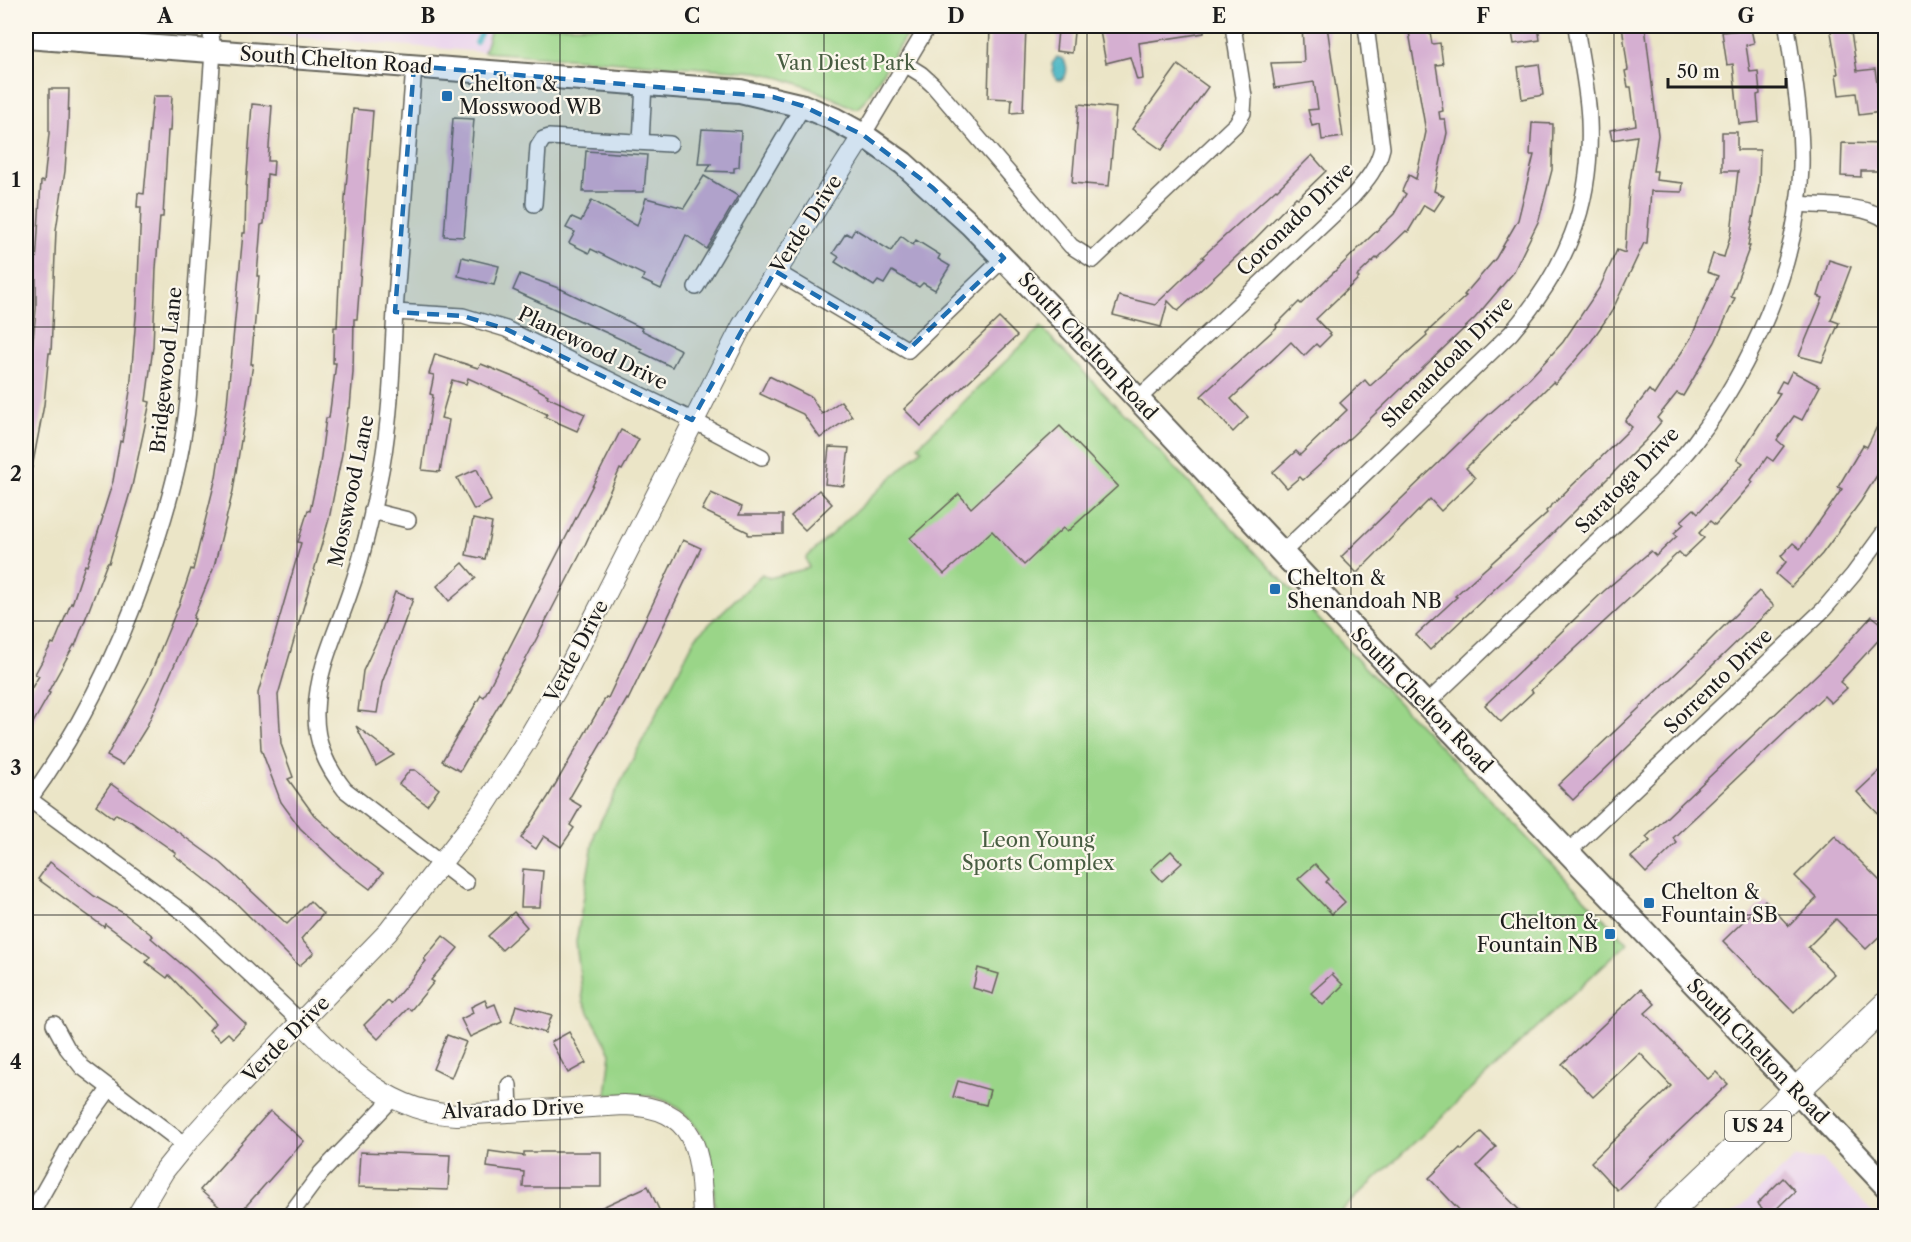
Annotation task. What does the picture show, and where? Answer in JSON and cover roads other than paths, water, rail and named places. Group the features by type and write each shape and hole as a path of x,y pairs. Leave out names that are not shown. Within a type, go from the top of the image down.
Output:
{"highway":[{"name":"US 24","path":"1665,1216 1886,1005"}],"main road":[{"name":"South Chelton Road","path":"26,37 740,91 803,106 863,135 903,163 933,188 1004,258 1886,1186"}],"street":[{"name":"Bridgewood Lane","path":"27,801 84,714 115,654 153,553 176,471 185,425 190,374 213,51 210,26"},
{"name":"Verde Drive","path":"137,1216 164,1171 185,1145 388,932 487,804 561,682 742,326 863,135 928,26"},
{"path":"905,64 933,85 1071,246 1093,260 1236,124 1244,113 1244,97 1233,26"},
{"name":"Coronado Drive","path":"1138,399 1352,196 1368,179 1378,163 1382,148 1366,26"},
{"name":"Shenandoah Drive","path":"1282,552 1511,333 1536,303 1561,263 1575,228 1590,153 1589,117 1576,26"},
{"name":"Saratoga Drive","path":"1426,704 1661,481 1693,444 1736,379 1769,309 1791,240 1797,204 1801,168 1800,123 1787,26"},
{"name":"Mosswood Lane","path":"414,66 395,312 390,416 372,511 351,590 321,674 316,710 319,743 324,758 333,775 345,790 466,883"},
{"path":"641,142 644,84"},
{"path":"696,287 803,106"},
{"path":"534,204 538,147 543,139 549,137 670,144"},
{"path":"1797,204 1859,210 1886,220"},
{"path":"775,271 908,350 1004,258"},
{"name":"Planewood Drive","path":"395,312 463,316 506,329 693,420 762,457"},
{"path":"372,511 408,520"},
{"name":"Sorrento Drive","path":"1568,852 1823,609 1853,575 1886,530"},
{"name":"Alvarado Drive","path":"27,801 188,915 345,1066 392,1099 442,1114 638,1105 651,1107 671,1116 682,1124 700,1159 703,1216"},
{"path":"54,1024 67,1048 82,1067 185,1145"},
{"path":"508,1085 510,1111"},
{"path":"30,1216 74,1138 110,1088"},
{"path":"289,1216 321,1173 392,1099"}],"water":[{"path":"1057,57 1065,61 1066,73 1062,80 1057,80 1054,76 1052,64"}],"waterway":[{"path":"476,43 485,26"}],"place":[{"name":"Chelton & Mosswood WB","path":"447,96"},
{"name":"Chelton & Shenandoah NB","path":"1275,589"},
{"name":"Chelton & Fountain SB","path":"1649,903"},
{"name":"Chelton & Fountain NB","path":"1610,934"}],"park label":[{"name":"Van Diest Park","path":"846,63"},
{"name":"Leon Young Sports Complex","path":"1038,852"}]}
